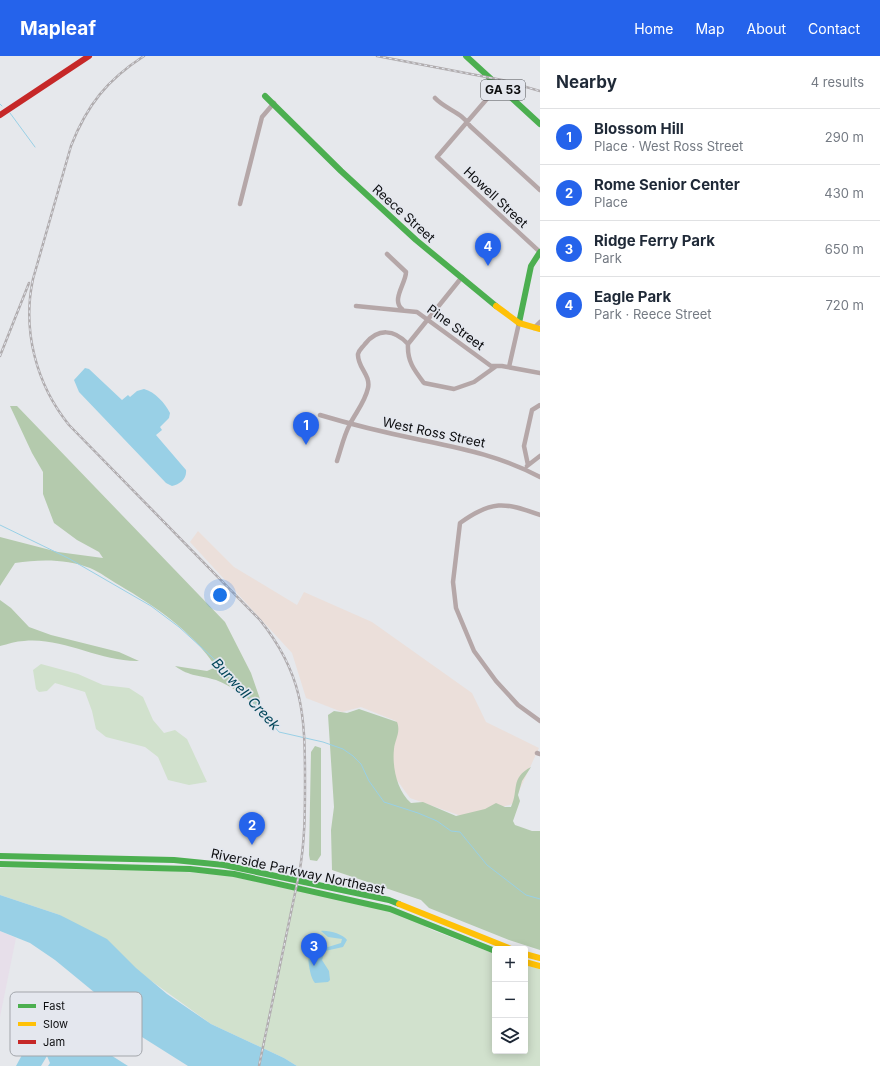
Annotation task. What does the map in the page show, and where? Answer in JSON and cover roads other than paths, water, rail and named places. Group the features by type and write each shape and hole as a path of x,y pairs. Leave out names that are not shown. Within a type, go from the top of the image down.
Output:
{"main road":[{"path":"0,115 89,56"},
{"name":"GA 53","path":"466,56 540,124"},
{"name":"Reece Street","path":"265,96 357,186 416,240 519,323 537,328"},
{"path":"519,323 531,266 540,252"},
{"name":"Riverside Parkway Northeast","path":"0,856 174,860 224,865 389,900 504,946"},
{"name":"Riverside Parkway Northeast","path":"0,864 190,869 234,874 390,909 492,950"},
{"path":"528,955 540,958"},
{"path":"528,963 540,966"}],"street":[{"path":"468,122 498,86"},
{"path":"435,98 440,104 468,122 540,190"},
{"path":"240,204 262,117 274,104"},
{"name":"Howell Street","path":"468,122 437,157 540,252"},
{"path":"387,254 406,272 399,298 399,305 402,309"},
{"path":"462,277 408,344 408,356 412,369 424,383 454,390 474,382 495,367 509,367 540,373"},
{"name":"Pine Street","path":"356,306 402,309 417,312 488,364 495,367"},
{"path":"537,328 540,322"},
{"path":"509,367 519,323"},
{"path":"337,461 350,424 364,400 368,388 368,377 358,359 360,349 371,337 380,333 396,334 401,336 408,344"},
{"path":"526,467 524,446 532,410 540,405"},
{"name":"West Ross Street","path":"320,415 350,424 498,457 526,467 540,477"},
{"path":"526,467 540,456"},
{"path":"540,515 508,505 499,505 476,512 460,523 453,582 456,608 474,652 496,681 518,705 540,721"}],"water":[{"path":"85,368 89,369 122,400 128,395 130,397 137,391 144,389 156,395 165,405 170,413 169,418 160,427 162,430 156,435 186,470 182,481 172,486 166,483 79,392 74,380"},
{"path":"0,895 60,915 107,939 136,968 167,994 211,1024 284,1058 297,1066 188,1066 142,1037 142,992 94,992 55,960 30,943 0,931"},
{"path":"321,931 335,933 347,940 343,947 325,951 322,960 329,971 330,980 328,982 315,983 310,973 308,954 311,945 315,939 328,947 341,943 342,939 328,937"},
{"path":"21,1056 47,1056 41,1066 16,1066"},
{"path":"47,1056 112,1056 128,1066 48,1066 50,1063"}],"waterway":[{"path":"10,113 35,147"},
{"name":"Burwell Creek","path":"0,525 68,558 151,606 179,627 212,657 242,688 279,732 323,742 343,749 361,764 369,781 384,802 437,821 451,831 460,832 487,865 526,895 540,899"}],"railway":[{"path":"144,56 119,74 109,84 91,106 77,131 71,146 33,279 29,318 31,337 34,356 40,374 48,392 69,425 260,620 285,658 299,696 305,756 304,839 299,874 259,1066"},
{"path":"377,56 502,80 540,91"},
{"path":"0,356 29,283"}],"place":[{"name":"Eagle Park","path":"488,266"},
{"name":"Blossom Hill","path":"306,445"},
{"name":"Rome Senior Center","path":"252,845"},
{"name":"Ridge Ferry Park","path":"314,966"}]}
